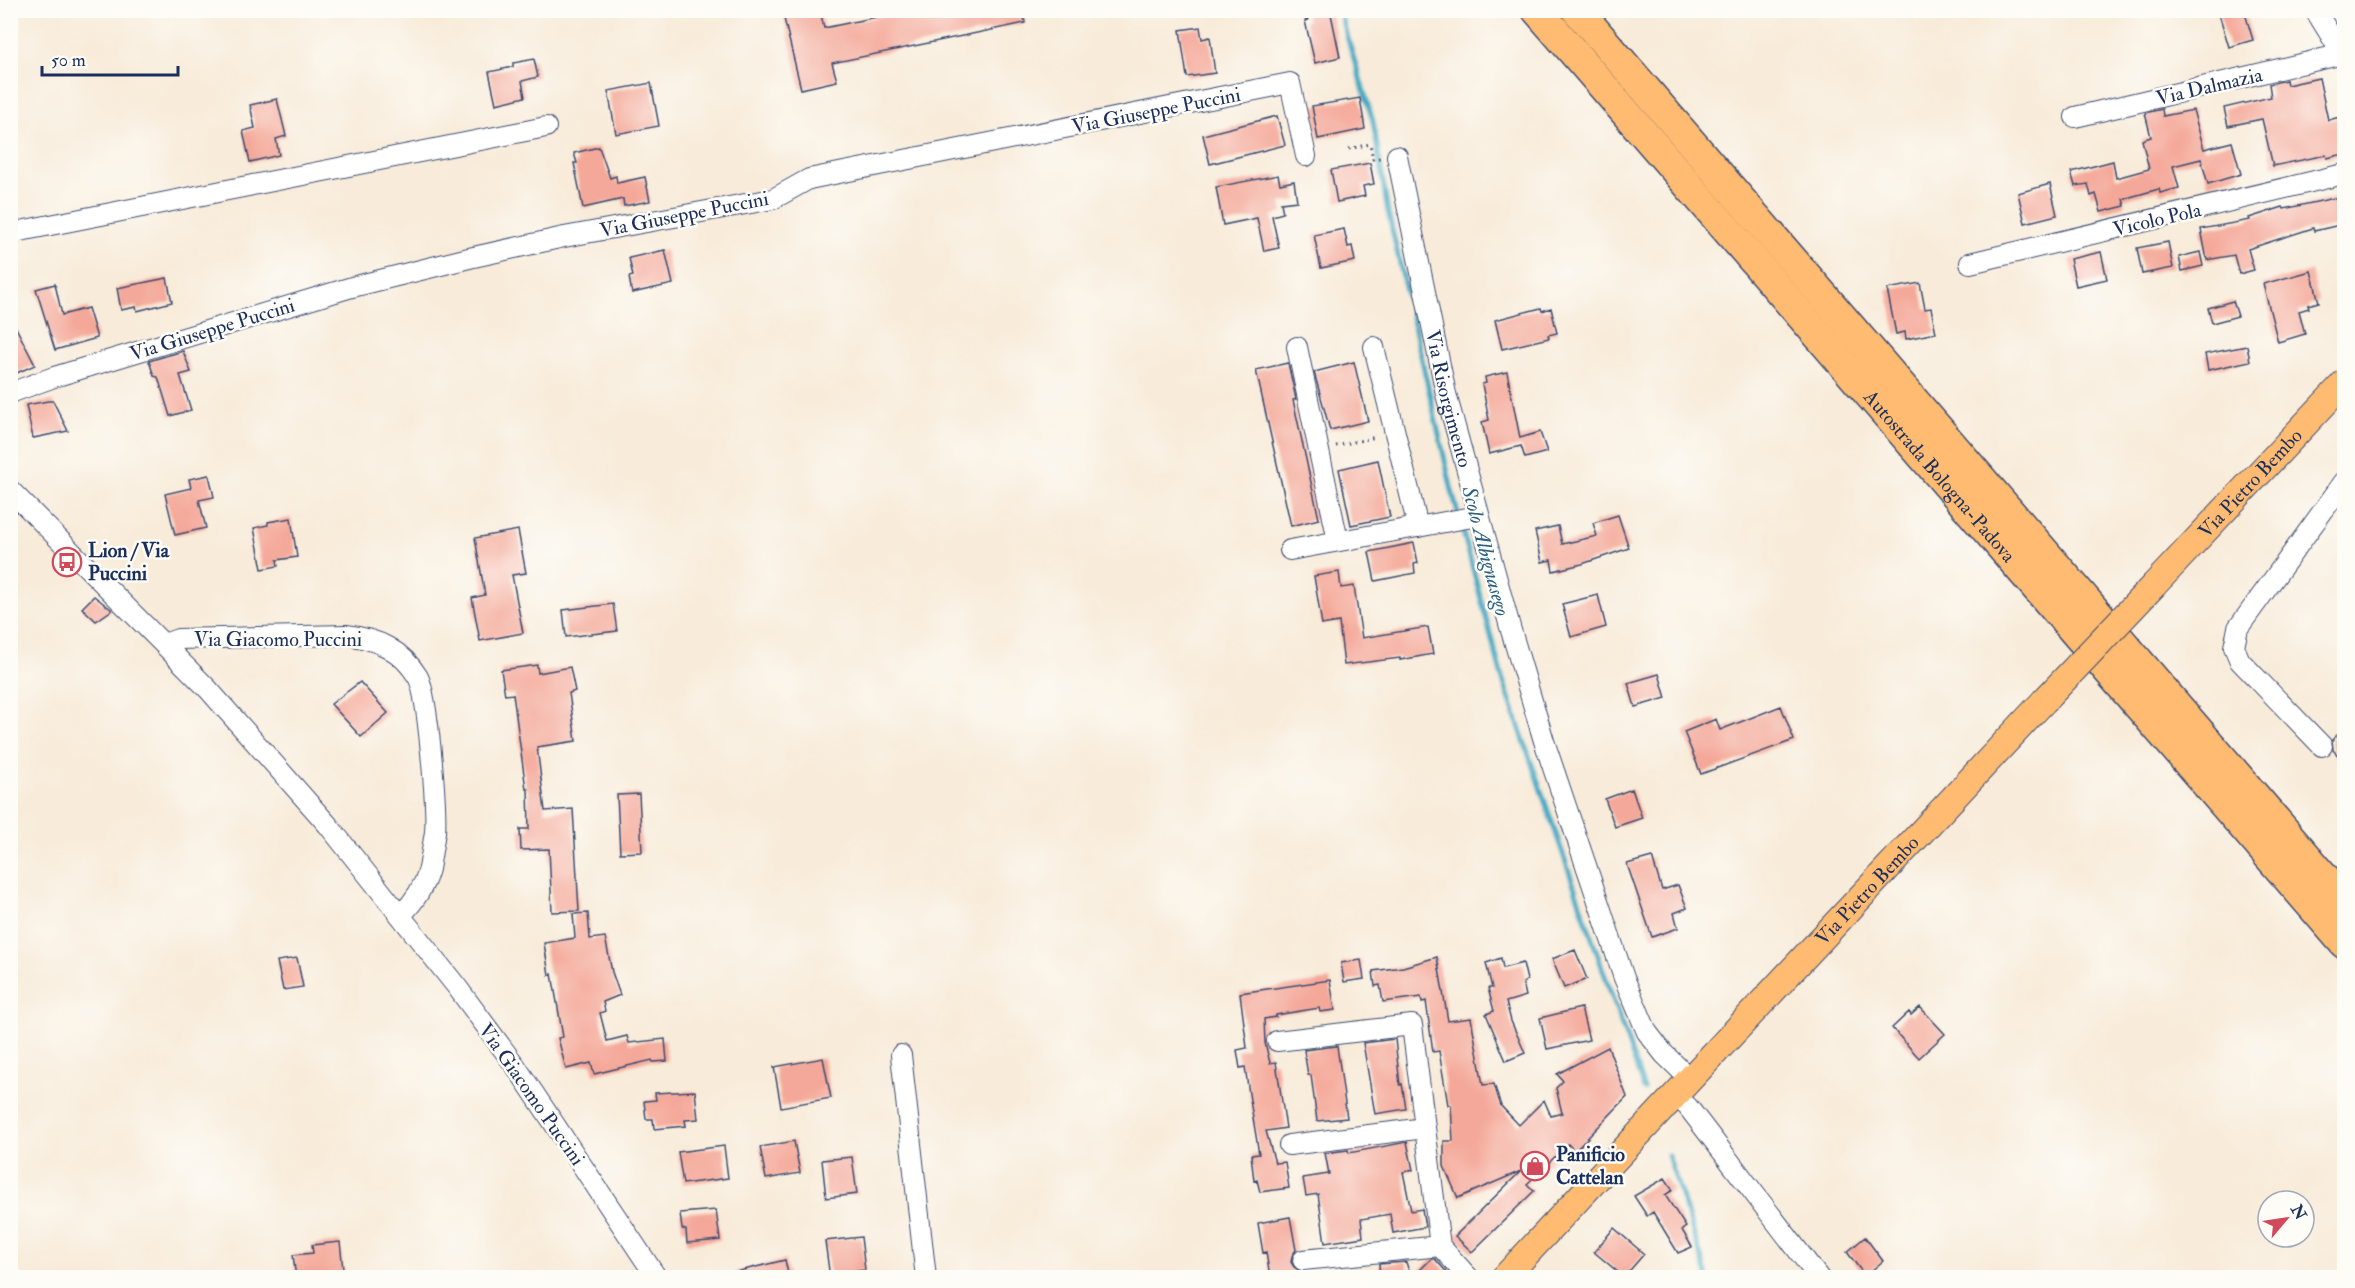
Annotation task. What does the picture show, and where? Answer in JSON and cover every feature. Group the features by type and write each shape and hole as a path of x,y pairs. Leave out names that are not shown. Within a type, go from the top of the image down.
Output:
{"highway":[{"name":"Autostrada Bologna-Padova","path":"1537,10 2344,943"},
{"name":"Autostrada Bologna-Padova","path":"1577,10 2344,900"}],"main road":[{"name":"Via Pietro Bembo","path":"1683,1088 2344,383"},
{"path":"1504,1278 1683,1088"}],"street":[{"path":"2315,10 2344,55"},
{"name":"Via Dalmazia","path":"2075,117 2344,55"},
{"name":"Via Giuseppe Puccini","path":"10,393 64,374 352,287 469,258 564,237 773,198 809,179 1290,83 1306,156"},
{"path":"10,233 546,127"},
{"name":"Via Risorgimento","path":"1397,156 1446,394 1467,518 1624,978 1647,1032 1664,1054 1683,1088"},
{"name":"Vicolo Pola","path":"1970,263 2344,174"},
{"path":"1297,347 1338,541"},
{"path":"1374,347 1418,527"},
{"path":"2322,746 2240,661 2234,647 2238,628 2344,482"},
{"name":"Via Giacomo Puccini","path":"10,490 208,689 321,816 401,915 517,1068 657,1278"},
{"path":"1290,550 1467,518"},
{"name":"Via Giacomo Puccini","path":"164,644 177,639 346,635 370,638 388,646 410,666 419,680 425,708 430,743 435,830 429,869 423,886 410,907 401,915"},
{"path":"1277,1041 1412,1024 1440,1246 1469,1278"},
{"path":"901,1055 927,1278"},
{"path":"1683,1088 1688,1107 1819,1278"},
{"path":"1289,1145 1425,1128"},
{"path":"1303,1260 1440,1246"}],"path":[{"path":"1349,149 1370,144 1374,159"},
{"path":"1318,449 1395,433"}],"building":[{"path":"782,10 820,10 824,28 910,10 1023,10 1025,23 832,63 837,81 801,89"},
{"path":"1306,10 1326,10 1327,15 1331,14 1340,57 1315,63 1305,21 1308,20"},
{"path":"2230,10 2244,10 2253,40 2229,47 2219,14"},
{"path":"1200,27 1202,39 1210,37 1215,73 1187,77 1180,30"},
{"path":"534,59 538,77 522,81 525,97 496,104 489,72 513,67 513,63"},
{"path":"2319,78 2328,120 2344,116 2344,154 2327,158 2326,155 2273,166 2262,119 2228,126 2224,108 2271,97 2269,84 2286,80 2287,85"},
{"path":"651,83 659,126 616,134 608,91"},
{"path":"1360,98 1365,129 1318,139 1312,106"},
{"path":"277,99 286,136 276,139 279,155 250,162 243,131 255,128 250,105"},
{"path":"2162,109 2163,116 2193,110 2204,149 2232,142 2241,174 2208,184 2201,159 2173,166 2179,188 2160,193 2159,189 2123,199 2125,206 2101,212 2096,194 2091,196 2088,184 2075,186 2071,172 2113,161 2116,178 2149,169 2142,140 2151,137 2145,113"},
{"path":"1277,116 1285,145 1210,164 1203,135"},
{"path":"599,147 610,178 616,176 617,183 645,177 650,201 624,206 623,199 583,208 574,153"},
{"path":"1370,163 1374,184 1363,186 1365,196 1337,202 1331,170"},
{"path":"1278,175 1280,184 1294,181 1297,201 1281,203 1283,213 1272,216 1279,248 1264,251 1257,218 1223,225 1216,187"},
{"path":"2050,184 2057,215 2025,223 2018,193"},
{"path":"2344,196 2344,224 2314,231 2313,228 2248,249 2254,270 2239,274 2234,255 2207,260 2201,229 2250,220 2249,218 2283,207 2284,209"},
{"path":"1344,229 1348,247 1352,246 1355,261 1321,268 1314,235"},
{"path":"2168,242 2173,268 2142,274 2137,248"},
{"path":"665,250 673,284 632,293 629,277 633,276 629,258"},
{"path":"2101,252 2107,279 2076,286 2070,259"},
{"path":"2200,252 2203,266 2182,271 2179,257"},
{"path":"2311,271 2319,302 2299,311 2305,334 2278,342 2263,284"},
{"path":"167,278 172,302 137,311 136,307 121,310 117,288"},
{"path":"1920,283 1925,309 1931,308 1936,333 1906,339 1905,332 1896,334 1887,289"},
{"path":"55,284 62,315 88,308 97,338 55,350 36,289"},
{"path":"2233,301 2238,316 2212,323 2208,308"},
{"path":"1541,308 1542,311 1551,308 1557,333 1548,335 1549,338 1502,349 1495,320"},
{"path":"10,316 35,365 10,376"},
{"path":"2247,346 2250,361 2208,370 2205,354"},
{"path":"183,351 191,372 180,375 191,410 170,416 158,377 154,376 149,361"},
{"path":"1354,362 1368,421 1330,430 1314,372"},
{"path":"1288,363 1296,399 1293,400 1319,519 1291,526 1256,370"},
{"path":"1507,372 1520,438 1540,432 1547,452 1525,458 1521,446 1489,454 1482,422 1489,420 1482,384 1486,383 1485,377"},
{"path":"53,401 68,431 33,438 26,405"},
{"path":"1378,460 1390,517 1351,525 1339,469"},
{"path":"209,475 214,497 199,500 206,528 175,535 165,494 191,488 189,479"},
{"path":"1618,515 1629,548 1553,571 1551,560 1542,562 1535,531 1558,526 1562,544 1597,536 1593,523"},
{"path":"291,518 297,557 277,560 278,566 262,569 254,528 268,525 268,522"},
{"path":"518,530 526,573 512,575 523,633 480,641 472,598 485,595 475,538"},
{"path":"1414,543 1418,563 1414,564 1415,573 1375,581 1369,552"},
{"path":"1339,572 1341,588 1354,586 1362,638 1428,627 1433,654 1400,660 1400,658 1344,665 1339,622 1322,625 1314,576"},
{"path":"1598,595 1606,627 1571,637 1562,604"},
{"path":"94,596 112,610 96,621 82,608"},
{"path":"613,604 617,631 566,637 563,610"},
{"path":"537,665 538,673 570,667 575,691 569,693 576,741 537,747 545,811 573,809 579,911 552,912 549,849 521,850 520,829 529,829 528,789 526,789 513,694 505,695 501,670"},
{"path":"1659,674 1666,698 1635,707 1628,683"},
{"path":"360,682 388,713 361,737 331,704"},
{"path":"1781,706 1794,740 1701,774 1684,732 1716,719 1720,730"},
{"path":"2344,728 2344,762 2333,750 2332,740"},
{"path":"1632,789 1642,818 1615,827 1605,799"},
{"path":"639,794 642,852 620,853 617,795"},
{"path":"1652,857 1662,890 1678,885 1687,908 1674,913 1678,928 1652,937 1627,864"},
{"path":"588,913 590,939 605,937 612,972 620,995 603,1002 605,1011 600,1013 607,1041 627,1036 629,1043 665,1039 667,1061 653,1062 652,1060 594,1074 591,1063 566,1069 558,1038 563,1037 552,974 549,975 544,943 575,938 573,914"},
{"path":"1575,950 1587,979 1564,988 1552,959"},
{"path":"1437,957 1448,1021 1471,1018 1483,1085 1494,1084 1501,1106 1519,1125 1544,1100 1551,1116 1562,1113 1556,1088 1563,1081 1557,1074 1608,1047 1627,1097 1575,1151 1568,1144 1527,1184 1534,1191 1472,1252 1455,1236 1521,1171 1458,1198 1444,1166 1444,1141 1453,1141 1451,1105 1448,1105 1439,1051 1433,1052 1426,1001 1422,1002 1421,997 1383,1002 1380,985 1375,986 1373,971 1403,967"},
{"path":"297,958 303,987 283,990 277,961"},
{"path":"1501,958 1503,968 1523,963 1527,980 1523,983 1526,996 1506,1002 1511,1021 1525,1053 1506,1061 1486,1014 1494,1011 1488,988 1492,988 1486,963"},
{"path":"1361,960 1364,979 1344,982 1341,963"},
{"path":"1330,980 1335,1010 1320,1012 1319,1008 1264,1019 1265,1043 1270,1063 1276,1062 1286,1128 1266,1131 1275,1163 1285,1162 1289,1188 1260,1192 1257,1180 1254,1181 1251,1155 1259,1154 1245,1067 1240,1068 1237,1050 1247,1048 1240,993"},
{"path":"1920,1007 1945,1034 1919,1058 1892,1028 1909,1012 1911,1015"},
{"path":"1581,1008 1589,1040 1547,1049 1540,1018"},
{"path":"1395,1039 1400,1085 1402,1084 1406,1109 1375,1114 1363,1043"},
{"path":"1337,1046 1347,1118 1317,1121 1311,1075 1308,1075 1304,1050"},
{"path":"823,1058 831,1098 781,1107 774,1067"},
{"path":"695,1091 698,1119 685,1120 686,1126 654,1129 653,1119 646,1119 644,1101 656,1100 655,1093"},
{"path":"794,1141 800,1173 766,1179 760,1147"},
{"path":"1407,1142 1413,1170 1403,1172 1411,1211 1422,1209 1425,1227 1393,1233 1390,1214 1361,1219 1363,1237 1325,1243 1318,1194 1306,1196 1303,1178 1329,1174 1325,1153 1348,1150 1349,1153"},
{"path":"724,1146 728,1178 683,1184 678,1152"},
{"path":"852,1157 857,1194 826,1198 822,1160"},
{"path":"1665,1178 1673,1190 1665,1195 1686,1227 1682,1230 1692,1247 1678,1253 1653,1212 1647,1216 1634,1196"},
{"path":"716,1210 720,1240 687,1243 686,1230 682,1229 680,1213"},
{"path":"1290,1217 1296,1250 1291,1262 1300,1271 1301,1278 1270,1278 1258,1223"},
{"path":"1614,1228 1644,1254 1624,1277 1594,1252"},
{"path":"861,1237 865,1270 857,1271 858,1278 830,1278 825,1241"},
{"path":"1865,1237 1883,1261 1865,1276 1847,1252"},
{"path":"340,1242 344,1278 296,1278 293,1255 313,1253 312,1245"},
{"path":"1431,1259 1435,1259 1452,1278 1412,1278"},
{"path":"785,1260 789,1278 736,1278 735,1272"},
{"path":"1406,1262 1411,1278 1380,1278 1379,1264"}],"waterway":[{"name":"Scolo Albignasego","path":"1339,10 1373,121 1388,212 1452,491 1502,677 1644,1089"},
{"name":"Scolo Albignasego","path":"1668,1155 1708,1278"}],"place":[{"name":"Lion / Via Puccini","path":"67,562"},
{"name":"Panificio Cattelan","path":"1535,1166"}]}
